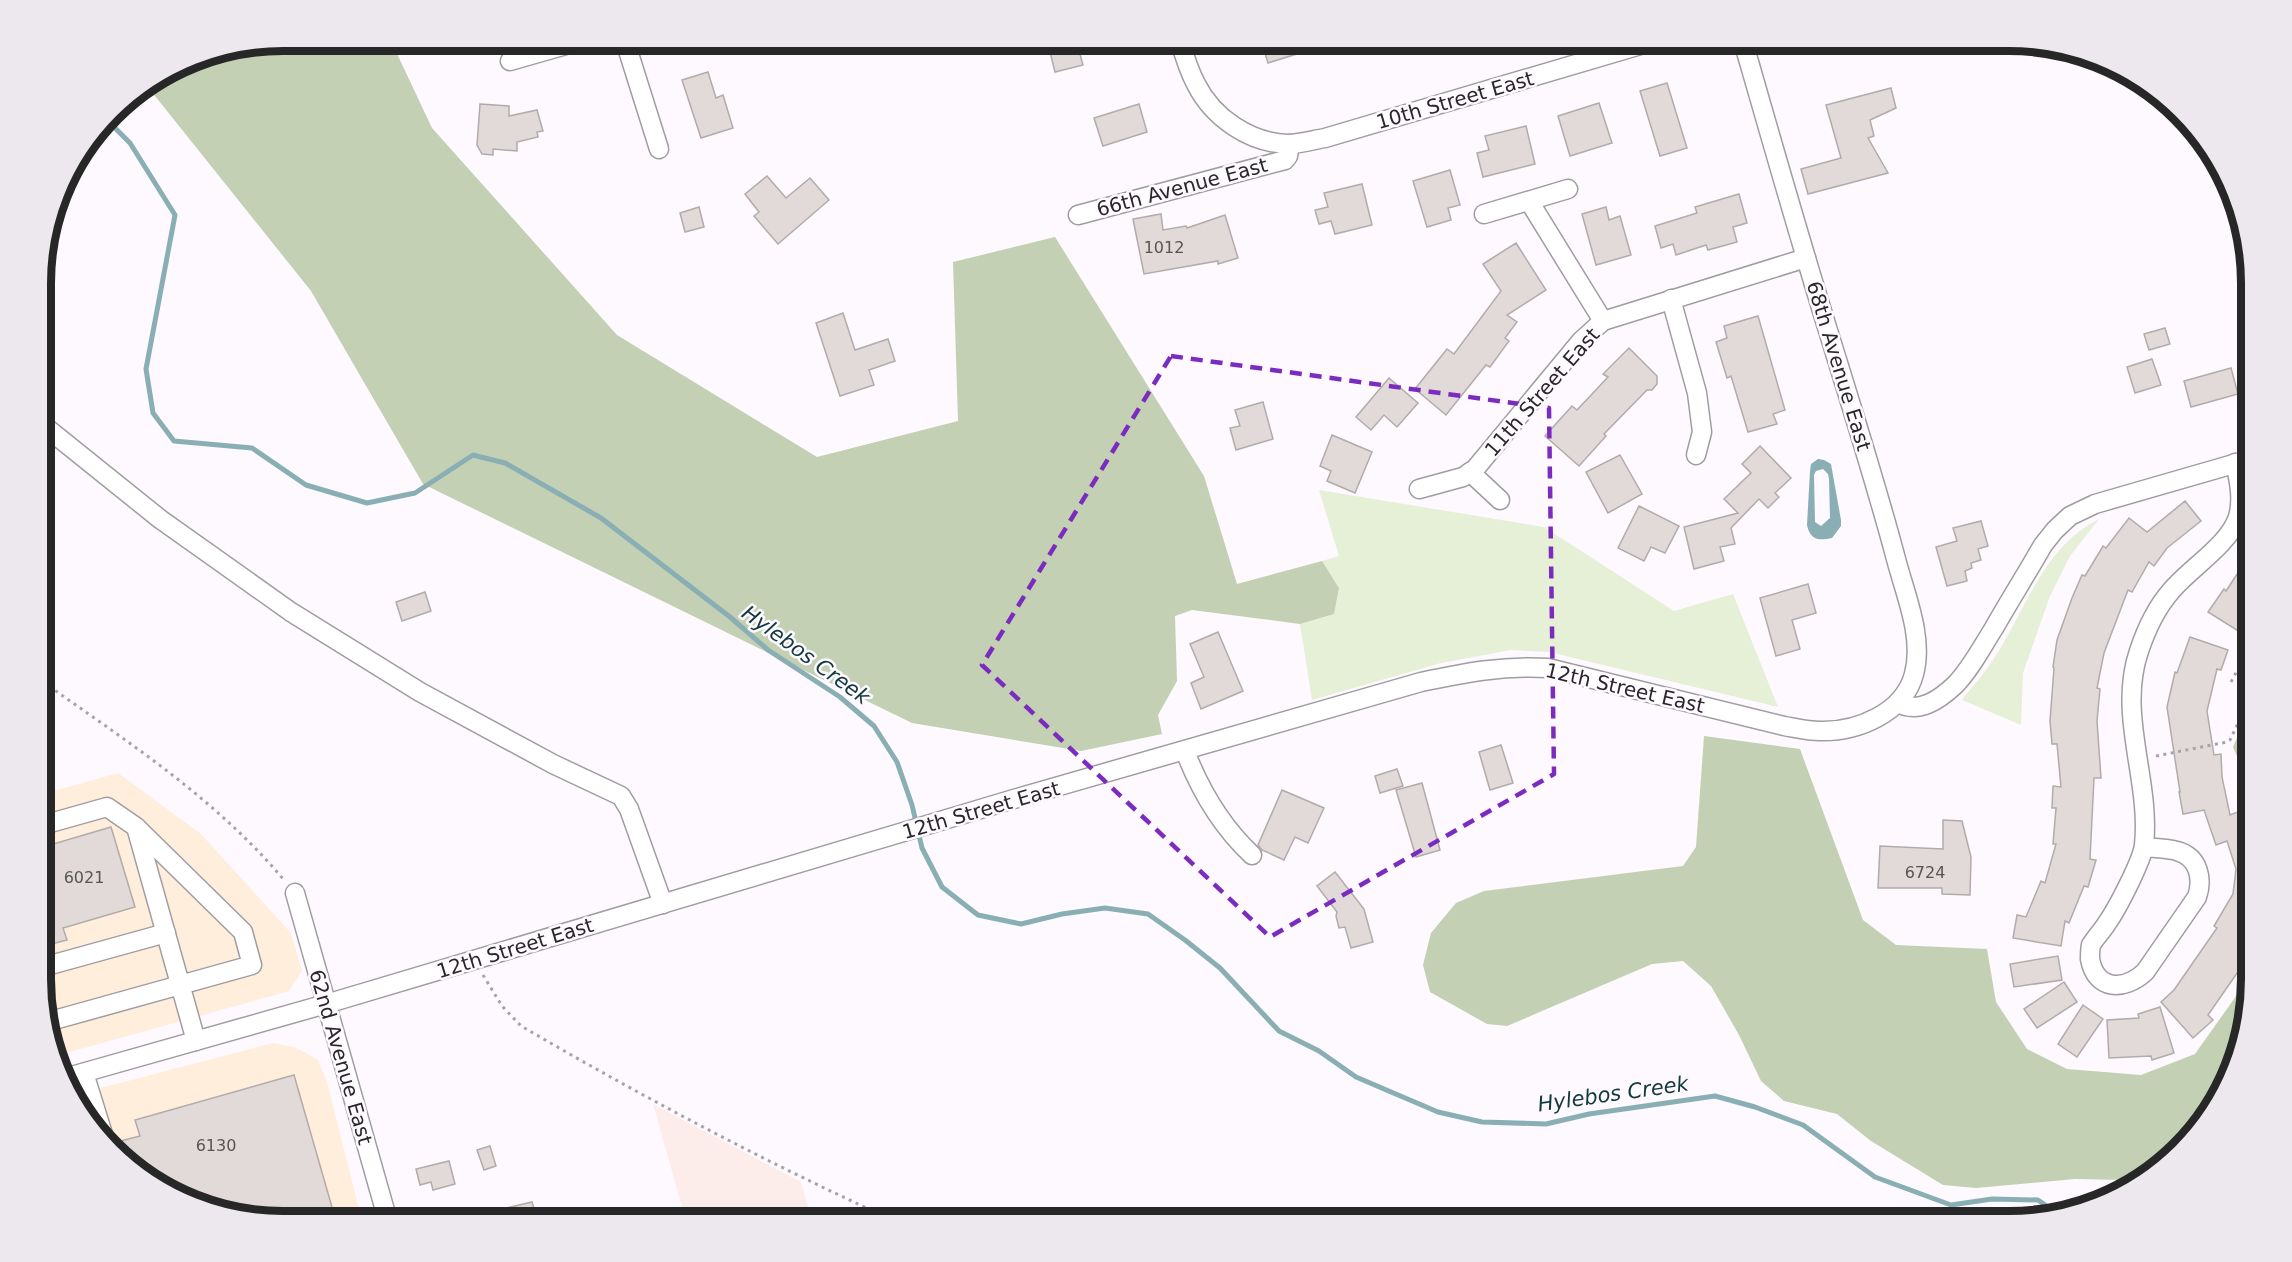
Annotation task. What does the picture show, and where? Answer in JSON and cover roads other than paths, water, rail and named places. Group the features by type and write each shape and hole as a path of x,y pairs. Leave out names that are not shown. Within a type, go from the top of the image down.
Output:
{"street":[{"path":"510,61 543,51"},
{"path":"629,51 659,149"},
{"name":"66th Avenue East","path":"1078,215 1285,159 1288,156 1290,144 1248,134 1237,129 1218,114 1196,84 1184,51"},
{"name":"10th Street East","path":"1290,144 1336,135 1617,51"},
{"name":"68th Avenue East","path":"1746,51 1872,474 1909,609 1917,656 1914,675 1902,698"},
{"path":"1484,214 1568,189"},
{"path":"1529,201 1603,321"},
{"name":"11th Street East","path":"1419,489 1463,477 1470,472 1508,432 1581,341 1603,321 1806,258"},
{"path":"1671,299 1697,393 1702,432 1696,455"},
{"path":"51,430 160,519 225,567 319,630 420,692 486,729 621,796 629,809 663,904"},
{"path":"1902,698 1906,707 1919,707 1935,701 1955,684 1981,650 2043,545 2070,516 2095,504 2241,462"},
{"path":"1470,472 1500,500"},
{"path":"2144,847 2178,850 2187,855 2201,875 2201,886 2197,897 2145,972 2134,982 2120,986 2110,984 2101,980 2094,971 2090,957 2091,946 2117,908 2144,847 2144,797 2131,718 2132,686 2139,651 2154,618 2171,591 2224,540 2237,519 2241,502 2239,482 2241,472"},
{"name":"12th Street East","path":"76,1075 326,1004 877,840 1421,682 1466,672 1517,666 1564,672 1784,726 1819,731 1864,724 1891,709 1902,698"},
{"path":"1185,751 1193,771 1220,820 1252,855"},
{"path":"51,823 107,807 136,827 243,932 252,965 54,1020"},
{"path":"136,827 196,1041"},
{"name":"62nd Avenue East","path":"295,893 385,1211"},
{"path":"51,965 166,933"},
{"path":"76,1075 92,1110"}],"water":[{"path":"1818,459 1831,464 1841,520 1841,526 1832,538 1816,538 1808,530 1811,464","holes":["1823,469 1828,474 1830,518 1821,526 1815,522 1814,475 1816,471"]}],"waterway":[{"name":"Hylebos Creek","path":"113,126 130,143 175,215 146,369 153,413 174,441 252,448 306,485 367,503 415,493 473,455 505,463 601,518 730,617 768,650 840,697 874,726 897,762 912,805 922,848 942,887 978,915 1021,924 1062,914 1105,908 1148,914 1220,968 1279,1031 1319,1051 1356,1077 1438,1112 1482,1122 1546,1124 1589,1114 1715,1096 1755,1107 1803,1125 1875,1177 1951,1205 1992,1199 2038,1200 2049,1208"}]}
